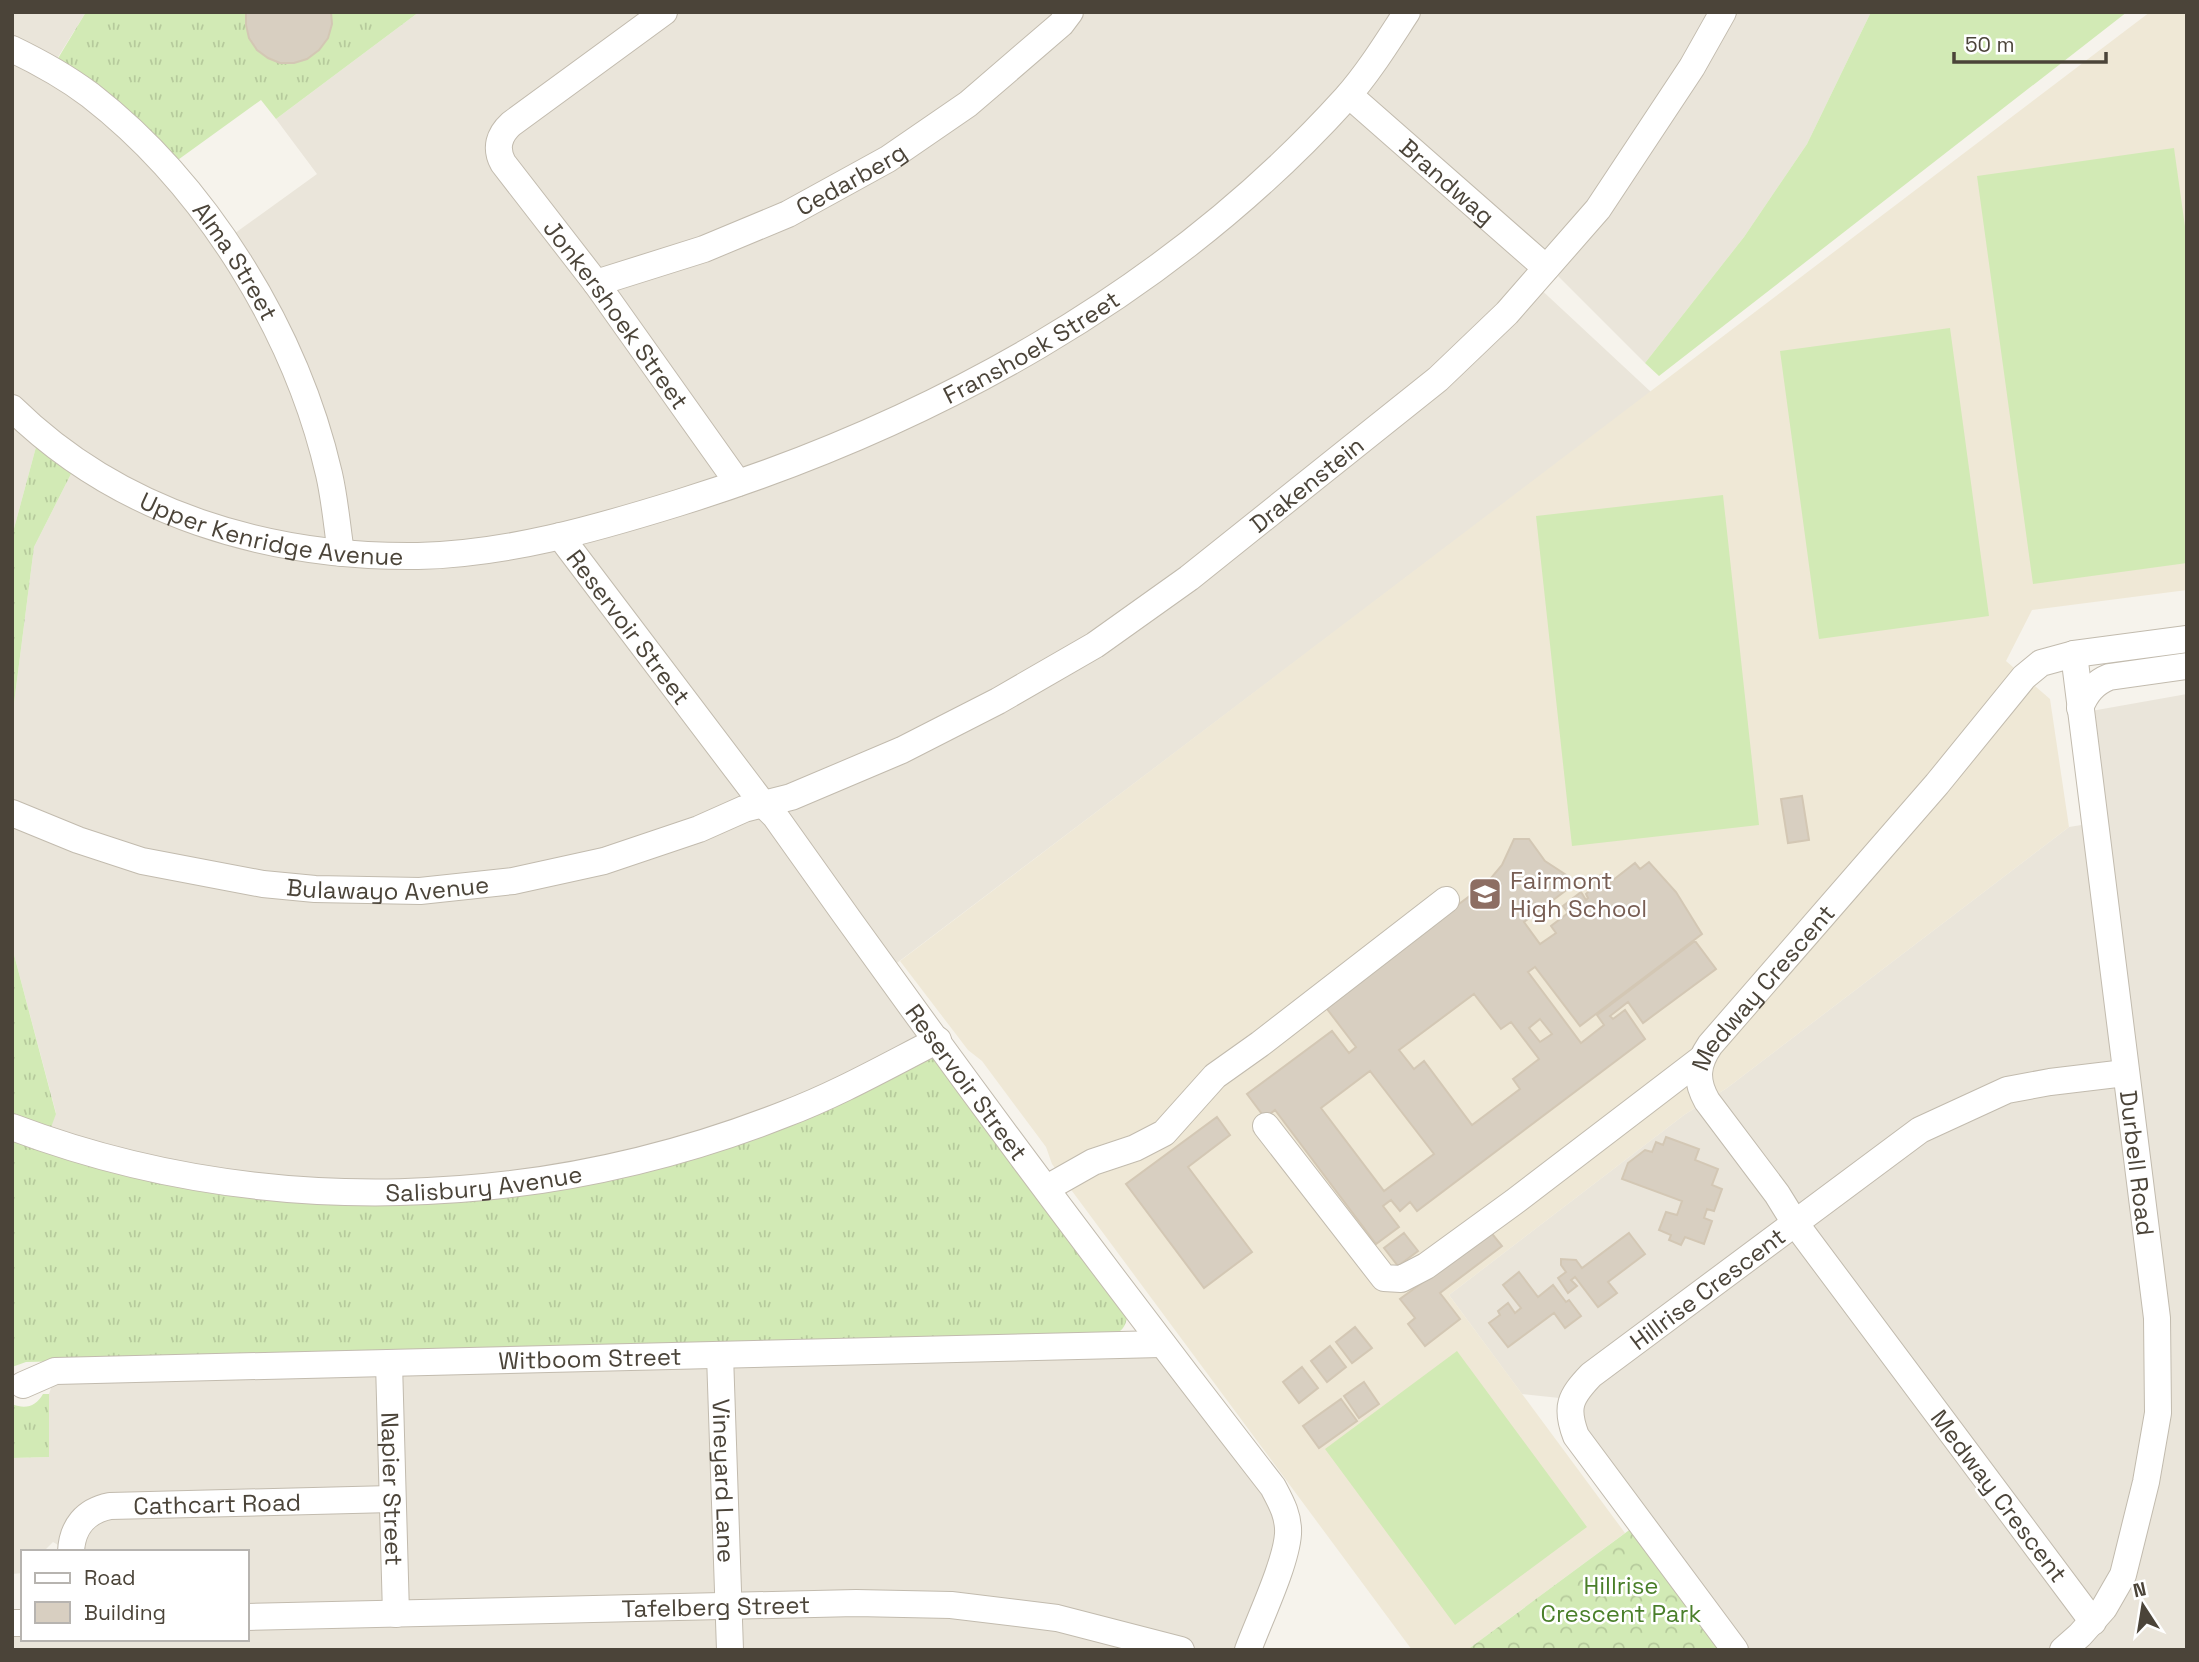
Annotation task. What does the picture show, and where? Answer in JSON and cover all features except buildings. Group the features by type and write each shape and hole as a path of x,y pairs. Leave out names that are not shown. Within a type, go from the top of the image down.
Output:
{"street":[{"name":"Jonkershoek Street","path":"664,12 511,124 505,130 499,145 503,163 596,283 738,483"},
{"name":"Cedarberg","path":"596,283 704,249 788,214 888,159 968,104 1061,23 1070,12"},
{"name":"Franshoek Street","path":"561,536 643,514 811,456 975,381 1088,317 1167,261 1245,197 1349,95 1407,12"},
{"name":"Drakenstein","path":"763,804 791,797 902,750 998,701 1094,645 1189,578 1438,379 1507,313 1598,209 1692,67 1723,12"},
{"name":"Alma Street","path":"12,49 41,63 89,95 147,145 201,207 246,274 284,345 310,410 329,475 341,553"},
{"name":"Brandwag","path":"1349,95 1546,268"},
{"name":"Upper Kenridge Avenue","path":"12,408 30,425 90,470 156,506 191,521 265,543 381,556 461,554 501,549 561,536"},
{"name":"Reservoir Street","path":"561,536 763,804 775,816 900,991 1161,1344 1273,1487 1283,1506 1288,1535 1281,1564 1248,1650"},
{"name":"Medway Crescent","path":"2093,1622 1795,1223 1777,1194 1702,1092 1698,1070 1710,1045 1937,784 2024,677 2041,663 2074,654 2187,639"},
{"name":"Durbell Road","path":"2063,1650 2093,1622 2123,1575 2146,1482 2158,1413 2157,1318 2074,654"},
{"path":"2081,708 2088,692 2101,680 2187,666"},
{"name":"Bulawayo Avenue","path":"12,813 78,840 142,861 263,884 368,891 467,887 559,872 652,846 763,804"},
{"path":"1047,1188 1093,1162 1135,1149 1164,1133 1214,1076 1260,1044 1446,900"},
{"name":"Salisbury Avenue","path":"12,1127 64,1145 168,1171 274,1188 381,1193 492,1187 607,1169 706,1143 818,1101 938,1040"},
{"path":"1266,1126 1384,1278 1401,1279 1426,1266 1514,1202 1701,1059"},
{"name":"Hillrise Crescent","path":"1735,1650 1576,1436 1569,1410 1571,1399 1577,1390 1591,1375 1920,1130 2007,1090 2125,1073"},
{"name":"Witboom Street","path":"23,1385 55,1371 1161,1344"},
{"name":"Vineyard Lane","path":"720,1355 730,1650"},
{"name":"Napier Street","path":"390,1363 396,1614"},
{"name":"Cathcart Road","path":"71,1550 71,1541 81,1521 99,1508 110,1506 392,1499"},
{"name":"Tafelberg Street","path":"248,1617 856,1602 996,1609 1069,1620 1181,1650"}],"shaded area":[{"path":"12,12 86,12 50,70 87,96 224,241 317,174 276,119 419,12 1871,12 1807,144 1744,237 1645,363 1550,268 1535,284 1651,392 885,972 938,1041 661,1157 323,1192 46,1139 56,1113 12,947 12,719 34,547 72,472 44,438 36,447 12,536"},
{"name":"Fairmont High School","path":"2150,12 2187,12 2187,590 2032,610 2006,661 2050,699 2069,827 1727,1088 1684,1115 1449,1295 1625,1533 1467,1650 1412,1650 1052,1164 1046,1147 982,1061 968,1050 900,961"},
{"path":"2187,694 2187,1650 1732,1650 1574,1439 1569,1399 1522,1394 1449,1295 1684,1115 1727,1088 2069,827 2094,823 2080,713"},
{"path":"1161,1345 1286,1523 1246,1650 12,1650 12,1624 21,1624 21,1641 248,1641 248,1550 67,1550 53,1542 45,1550 21,1550 21,1573 12,1574 12,1458 49,1457 49,1394 56,1373"}],"green space":[{"path":"86,12 419,12 276,119 261,100 175,162 57,60"},
{"path":"1871,12 2127,12 1659,376 1645,363 1744,237 1807,144"},
{"path":"2174,148 2187,241 2187,563 2033,584 1977,176"},
{"path":"1950,328 1989,616 1819,639 1780,351"},
{"path":"36,447 72,472 34,547 12,719 12,536"},
{"path":"1723,495 1759,825 1572,846 1536,516"},
{"path":"12,947 56,1114 50,1130 12,1116"},
{"path":"927,1058 937,1060 1127,1315 1125,1324 1118,1332 1106,1337 26,1362 12,1367 12,1138 92,1163 508,1195"},
{"path":"1457,1351 1587,1527 1455,1625 1325,1449"},
{"path":"43,1394 49,1394 49,1457 12,1458 12,1404 30,1406"},
{"name":"Hillrise Crescent Park","path":"1632,1528 1723,1650 1467,1650"}],"place":[{"name":"Fairmont High School","path":"1485,894"}]}
